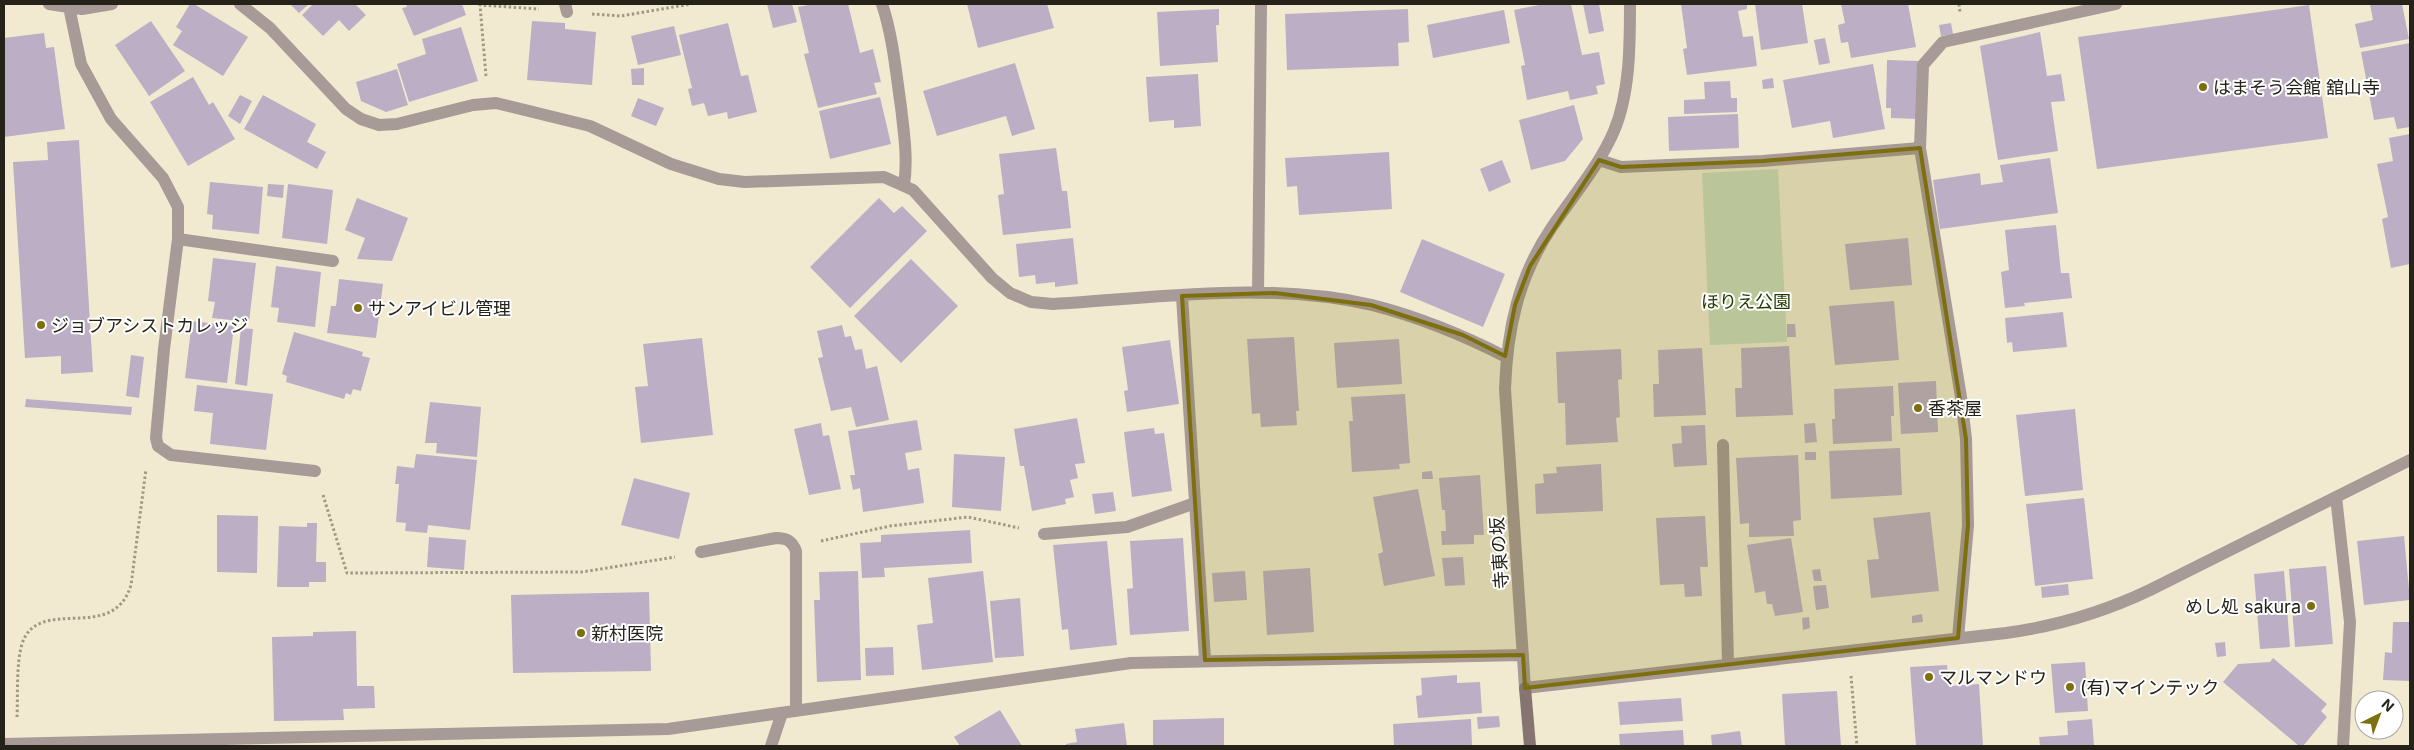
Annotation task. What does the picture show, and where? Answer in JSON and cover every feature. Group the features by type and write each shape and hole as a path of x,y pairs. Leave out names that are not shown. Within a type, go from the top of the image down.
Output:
{"street":[{"path":"49,4 82,10 112,4"},
{"path":"240,4 270,28 346,109 361,119 379,125 397,124 473,105 496,103 590,126 671,164 719,179 745,182 868,176 884,177 904,185 924,201 992,278 1010,293 1031,302 1053,304 1258,293 1323,297 1371,305 1418,318 1463,335 1506,357"},
{"path":"882,4 893,51 908,164 904,185"},
{"path":"1258,293 1261,4"},
{"name":"寺東の坂","path":"1530,746 1505,389 1506,357 1515,306 1530,266 1550,229 1599,160 1614,130 1624,97 1630,4"},
{"path":"1958,638 1968,525 1966,439 1961,397 1920,148 1923,65 1943,42 2116,4"},
{"path":"69,7 82,64 110,119 163,178 172,192 178,207 178,239 163,359 156,438 160,448 171,455 315,471"},
{"path":"1599,160 1621,167 1763,162 1920,148"},
{"path":"178,239 333,262"},
{"path":"1182,296 1205,660"},
{"path":"1723,445 1728,665"},
{"path":"1525,688 2036,629 2066,622 2123,603 2410,460"},
{"path":"2336,497 2350,622 2343,746"},
{"path":"1044,534 1127,528 1195,503"},
{"path":"701,552 776,538 785,538 795,547 796,712"},
{"path":"9,744 668,729 796,712 1085,668 1131,663 1523,655"},
{"path":"771,746 782,714"}],"path":[{"path":"9,744 22,644 28,633 37,624 48,620 102,615 113,612 128,596 132,584 146,470 160,448"},
{"path":"315,471 347,573 582,572 701,552"},
{"path":"795,547 890,526 968,517 1044,534"},
{"path":"1849,651 1857,746"}],"highlighted area":[{"path":"1920,148 1966,439 1968,525 1958,638 1525,688 1523,655 1205,660 1182,296 1275,293 1371,305 1463,335 1505,356 1515,305 1530,266 1599,160 1621,167 1763,161"}],"green space":[{"name":"ほりえ公園","path":"1778,169 1787,342 1710,345 1702,173"}],"building":[{"path":"190,4 194,4 248,37 223,76 173,45 182,31 176,27"},
{"path":"290,4 309,4 299,13"},
{"path":"313,4 355,4 366,15 349,31 339,20 323,36 302,15"},
{"path":"406,4 462,4 466,15 414,36 402,8 407,7"},
{"path":"767,4 792,4 797,22 773,28"},
{"path":"813,4 848,4 860,53 873,49 881,82 874,83 877,94 818,108 804,54 809,53 798,7"},
{"path":"967,4 1047,4 1054,28 978,48"},
{"path":"1544,4 1571,4 1582,55 1599,52 1605,84 1596,86 1598,94 1570,100 1568,91 1527,100 1521,66 1525,65 1514,10"},
{"path":"1583,4 1599,4 1604,31 1589,34"},
{"path":"1681,4 1747,4 1747,9 1738,11 1743,37 1753,36 1757,66 1687,75 1683,49 1687,48"},
{"path":"1755,4 1802,4 1808,43 1761,50"},
{"path":"1841,4 1908,4 1916,47 1851,58 1848,42 1841,43 1838,25 1845,23"},
{"path":"2370,4 2402,4 2409,39 2360,48 2355,24 2373,20"},
{"name":"はまそう会館 舘山寺","path":"2309,5 2328,138 2097,169 2078,37"},
{"path":"1219,9 1219,25 1216,25 1218,62 1160,66 1157,12"},
{"path":"1408,9 1409,42 1398,43 1399,66 1287,70 1285,14"},
{"path":"1504,10 1510,43 1433,58 1427,25"},
{"path":"151,21 185,71 149,96 115,45"},
{"path":"532,21 565,23 565,29 596,32 592,85 527,80"},
{"path":"728,23 741,76 748,75 757,112 728,119 727,112 708,116 704,103 692,106 688,89 692,88 679,35"},
{"path":"1951,23 1953,34 1941,36 1939,25"},
{"path":"674,26 681,55 638,65 631,36"},
{"path":"461,27 478,81 409,102 397,64 426,54 422,39"},
{"path":"2040,32 2047,76 2061,74 2065,101 2051,102 2058,151 1998,160 1980,46"},
{"path":"44,33 46,48 54,47 65,129 4,137 4,38"},
{"path":"1825,38 1830,63 1819,65 1814,40"},
{"path":"2410,43 2410,127 2397,129 2394,117 2374,120 2361,52"},
{"path":"1887,60 1918,61 1917,119 1891,118 1891,108 1886,108"},
{"path":"1015,63 1035,129 1012,136 1006,116 937,136 923,91"},
{"path":"1873,64 1885,129 1833,138 1830,121 1792,128 1783,80"},
{"path":"644,68 644,85 632,85 631,69"},
{"path":"397,69 408,105 386,112 361,101 356,82"},
{"path":"1198,74 1201,126 1174,128 1174,120 1149,122 1146,77"},
{"path":"193,77 209,105 213,102 235,139 188,166 150,102"},
{"path":"1773,78 1774,88 1763,89 1762,80"},
{"path":"1730,81 1731,98 1737,98 1737,112 1684,114 1684,100 1705,99 1704,82"},
{"path":"240,95 252,101 240,124 228,116"},
{"path":"263,95 316,124 307,142 326,152 317,169 244,129"},
{"path":"880,97 891,144 830,159 819,111"},
{"path":"638,98 664,108 656,126 631,116"},
{"path":"1574,105 1583,139 1565,161 1531,170 1519,120"},
{"path":"1738,114 1739,148 1669,151 1668,117"},
{"path":"2410,134 2410,264 2391,268 2382,219 2388,217 2377,164 2393,161 2389,138"},
{"path":"79,140 93,372 61,374 61,356 25,358 13,162 48,160 47,142"},
{"path":"1056,148 1062,191 1067,191 1071,228 1003,235 998,195 1004,194 999,154"},
{"path":"1389,152 1392,209 1299,215 1297,186 1287,187 1285,158"},
{"path":"2050,158 2058,213 1940,229 1933,180 1980,173 1981,185 2003,182 2000,165"},
{"path":"1502,160 1511,182 1489,192 1480,169"},
{"path":"210,182 263,187 259,234 212,229 213,215 207,214"},
{"path":"268,184 284,185 283,198 267,196"},
{"path":"288,184 333,190 327,244 282,238"},
{"path":"357,198 408,218 392,261 357,259 365,238 345,230"},
{"path":"879,198 894,213 902,206 927,231 850,308 810,267"},
{"path":"2056,225 2061,273 2069,273 2072,298 2024,303 2025,306 2005,308 2001,272 2009,270 2005,230"},
{"path":"1073,238 1078,284 1055,287 1055,282 1036,284 1035,275 1019,277 1016,244"},
{"path":"1908,238 1912,285 1850,290 1845,244"},
{"path":"1422,239 1505,274 1483,327 1400,292"},
{"path":"213,258 256,263 249,322 212,318 215,302 208,301"},
{"path":"911,259 958,306 901,363 854,316"},
{"path":"276,266 321,272 315,327 277,322 279,308 271,307"},
{"path":"339,279 383,284 376,338 327,333 331,306 336,306"},
{"path":"1894,301 1899,360 1835,365 1829,306"},
{"path":"2063,312 2067,347 2013,352 2012,342 2007,343 2005,318"},
{"path":"192,321 234,326 227,383 185,378"},
{"path":"1787,324 1795,324 1796,337 1787,337"},
{"path":"842,325 845,337 851,336 855,350 862,349 866,369 877,366 889,420 856,427 851,407 831,411 818,358 823,357 817,331"},
{"path":"241,328 253,329 247,386 235,384"},
{"path":"294,332 363,352 362,356 370,358 361,391 353,389 351,395 346,393 344,399 286,382 287,376 282,374"},
{"path":"1294,337 1299,411 1296,411 1297,425 1261,427 1260,413 1252,414 1247,339"},
{"path":"702,338 713,435 641,443 635,387 648,386 643,344"},
{"path":"1399,339 1402,384 1337,388 1334,343"},
{"path":"1170,340 1179,404 1127,412 1124,391 1128,390 1122,347"},
{"path":"1789,346 1793,415 1736,417 1735,388 1742,388 1741,348"},
{"path":"1702,348 1706,415 1654,417 1653,384 1659,384 1658,350"},
{"path":"1621,349 1622,379 1618,380 1620,417 1616,418 1618,442 1566,445 1565,403 1558,403 1556,352"},
{"path":"131,355 144,357 139,398 126,396"},
{"name":"香茶屋","path":"1936,381 1938,432 1901,434 1898,383"},
{"path":"197,385 273,394 266,450 210,444 213,413 194,411"},
{"path":"1893,386 1894,416 1891,416 1892,441 1833,444 1832,419 1835,419 1834,389"},
{"path":"1405,394 1410,463 1399,464 1400,469 1352,472 1349,421 1353,421 1351,397"},
{"path":"26,399 132,407 131,415 25,407"},
{"path":"430,402 481,407 477,457 436,453 437,443 425,443"},
{"path":"2075,409 2083,490 2025,496 2016,415"},
{"path":"1077,418 1085,463 1075,464 1078,478 1070,480 1074,497 1065,499 1066,504 1032,511 1024,466 1020,466 1014,429"},
{"path":"917,420 922,450 905,453 908,470 919,468 924,503 863,512 860,488 853,490 850,475 855,475 848,431"},
{"path":"821,423 823,436 829,435 841,489 809,495 794,429"},
{"path":"1815,423 1817,442 1805,443 1804,424"},
{"path":"1705,425 1707,465 1674,467 1672,444 1682,443 1681,426"},
{"path":"1154,428 1155,434 1164,433 1172,491 1132,497 1124,432"},
{"path":"1900,448 1902,495 1831,499 1829,451"},
{"path":"1805,452 1816,452 1816,460 1805,460"},
{"path":"416,454 477,460 470,530 428,525 427,533 405,531 406,523 396,522 399,484 395,484 397,466 414,468"},
{"path":"954,454 1005,457 1001,511 952,507"},
{"path":"1798,455 1801,520 1793,521 1794,536 1749,537 1749,523 1740,524 1736,458"},
{"path":"1601,464 1603,511 1536,514 1535,484 1544,483 1543,474 1557,473 1556,467"},
{"path":"1432,471 1433,479 1422,479 1422,472"},
{"path":"1480,475 1484,535 1474,535 1474,544 1442,545 1441,531 1446,531 1445,510 1442,510 1439,478"},
{"path":"634,478 690,493 679,539 621,525"},
{"path":"1418,489 1435,576 1384,586 1378,554 1383,552 1373,497"},
{"path":"1113,492 1116,511 1095,514 1092,494"},
{"path":"2084,498 2093,579 2035,586 2026,504"},
{"path":"1930,512 1939,591 1871,598 1867,560 1879,559 1873,518"},
{"path":"217,515 258,516 257,573 217,572"},
{"path":"1705,516 1708,567 1700,567 1702,596 1685,597 1684,584 1660,585 1656,518"},
{"path":"307,523 317,523 316,562 326,562 326,582 309,582 309,587 277,587 279,526 307,527"},
{"path":"970,530 972,563 884,568 885,577 862,578 860,543 881,542 881,535"},
{"path":"2404,536 2410,600 2364,605 2357,541"},
{"path":"429,537 466,540 464,570 427,567"},
{"path":"1183,538 1189,631 1130,635 1127,589 1133,588 1130,541"},
{"path":"1791,538 1803,612 1775,616 1772,604 1767,604 1765,591 1755,593 1747,545"},
{"path":"1107,541 1117,645 1070,650 1068,629 1062,630 1053,545"},
{"path":"1463,557 1465,585 1445,586 1442,558"},
{"name":"めし処 sakura","path":"2326,566 2333,644 2295,647 2289,569"},
{"path":"1310,568 1314,632 1267,635 1263,571"},
{"path":"1820,569 1822,581 1814,581 1812,570"},
{"path":"858,571 861,680 817,682 814,600 820,600 819,572"},
{"path":"983,571 993,662 922,670 917,625 933,623 928,578"},
{"path":"1245,571 1247,600 1214,602 1212,573"},
{"path":"2284,571 2290,647 2260,649 2254,574"},
{"path":"2068,584 2069,595 2042,598 2041,587"},
{"path":"1826,585 1829,608 1816,610 1813,586"},
{"name":"新村医院","path":"649,592 651,671 513,673 511,595"},
{"path":"1020,598 1024,656 995,658 990,601"},
{"path":"1922,614 1923,622 1912,623 1912,616"},
{"path":"1809,617 1810,628 1803,630 1802,618"},
{"path":"2393,622 2410,622 2410,681 2383,680 2385,652 2392,653"},
{"path":"356,631 357,686 374,686 375,708 343,709 344,720 274,721 272,637 313,636 313,632"},
{"path":"2225,642 2226,656 2217,657 2215,643"},
{"path":"893,647 894,675 866,676 865,648"},
{"path":"2273,658 2327,704 2321,711 2327,717 2303,746 2299,746 2223,682 2238,664 2270,662"},
{"path":"2085,662 2088,711 2055,713 2051,664"},
{"path":"1947,665 1949,686 1979,684 1983,746 1916,746 1910,667"},
{"path":"1457,675 1457,683 1480,682 1482,713 1418,718 1416,696 1422,695 1421,678"},
{"path":"1837,691 1841,746 1785,746 1782,694"},
{"path":"1681,698 1683,721 1620,725 1618,702"},
{"path":"1000,710 1022,746 960,746 954,737"},
{"path":"1499,716 1500,727 1478,729 1477,717"},
{"path":"1224,718 1224,746 1153,746 1153,720"},
{"path":"1471,719 1472,746 1394,746 1393,724"},
{"path":"2092,719 2094,746 2040,746 2039,737 2068,735 2067,721"},
{"path":"1124,723 1127,746 1066,746 1066,744 1077,742 1075,729"},
{"path":"1683,730 1684,746 1620,746 1619,734"},
{"path":"1740,731 1742,746 1712,746 1711,735"}],"place":[{"name":"はまそう会館 舘山寺","path":"2203,87"},
{"name":"サンアイビル管理","path":"358,308"},
{"name":"ジョブアシストカレッジ","path":"41,325"},
{"name":"香茶屋","path":"1918,408"},
{"name":"めし処 sakura","path":"2311,606"},
{"name":"新村医院","path":"581,633"},
{"name":"マルマンドウ","path":"1929,677"},
{"name":"(有)マインテック","path":"2070,687"}]}
